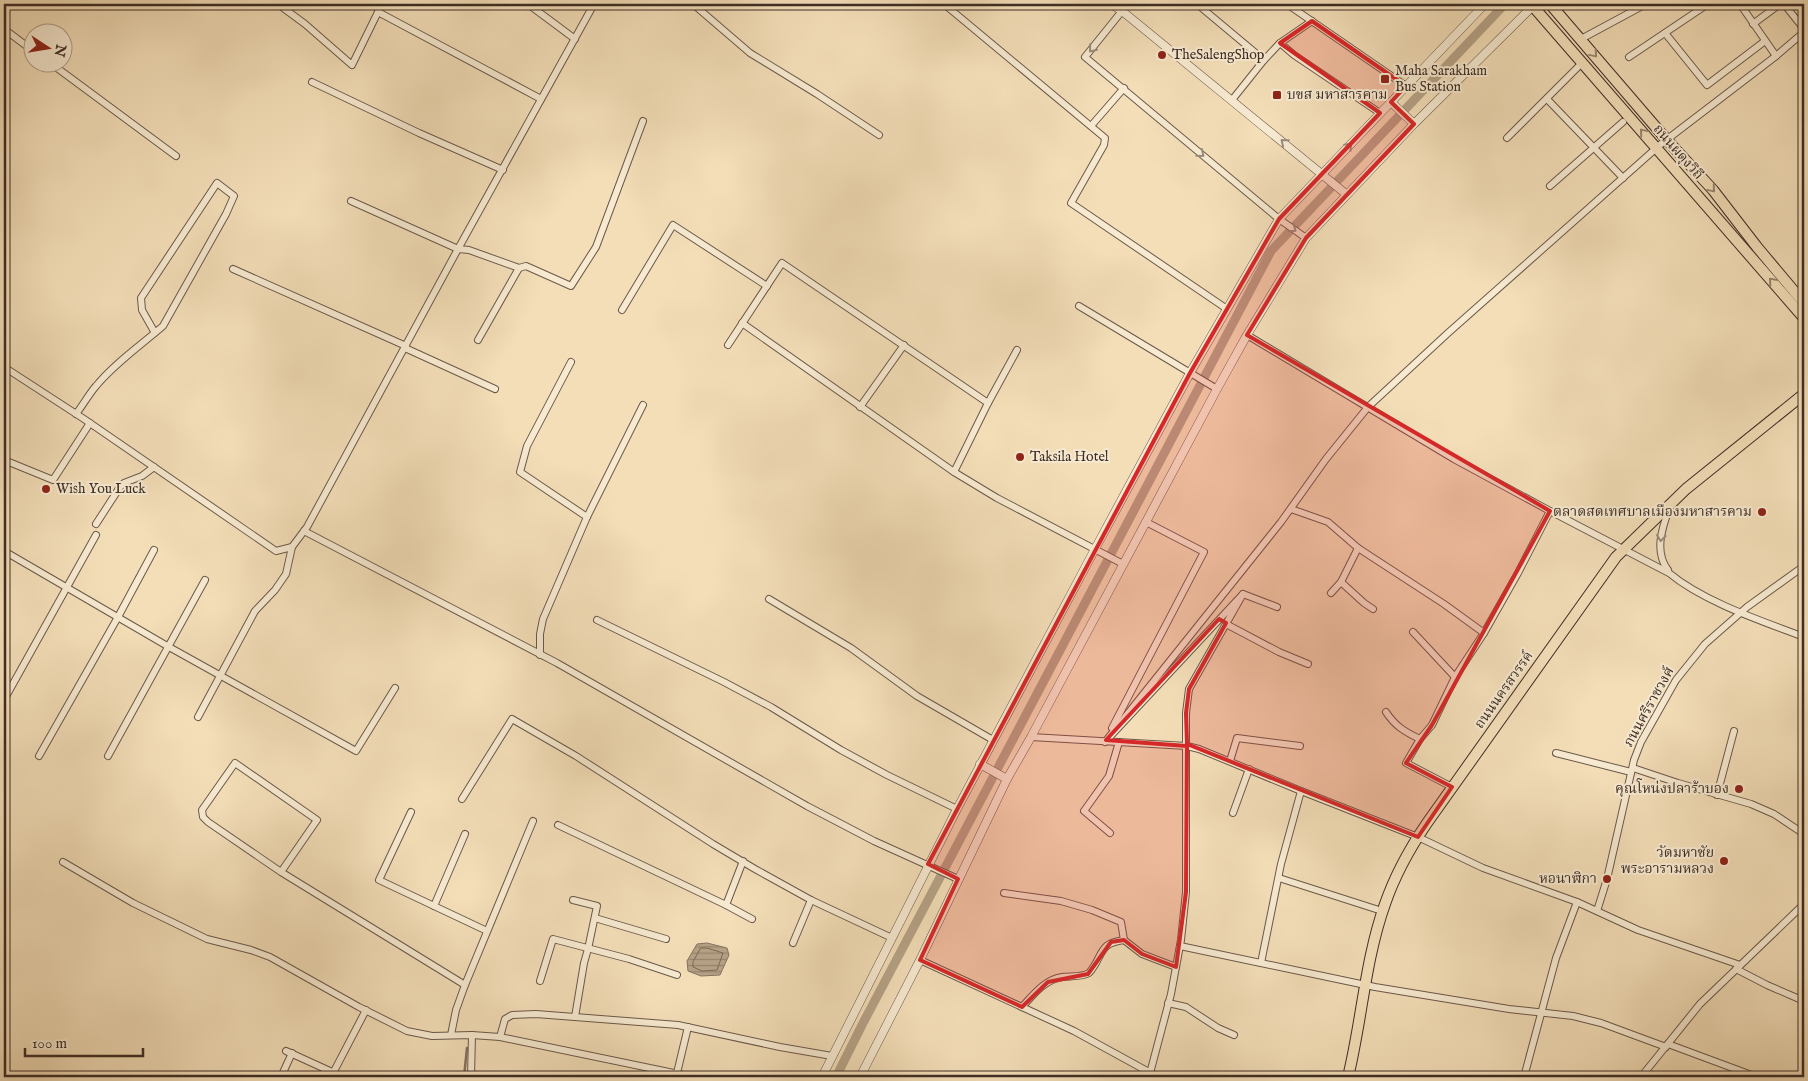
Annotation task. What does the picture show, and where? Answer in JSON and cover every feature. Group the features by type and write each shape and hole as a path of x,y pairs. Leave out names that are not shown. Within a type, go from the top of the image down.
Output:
{"main road":[{"name":"ถนนผดุงวิถี","path":"1533,4 1804,318"},
{"name":"ถนนผดุงวิถี","path":"1550,4 1666,139 1713,190 1804,303"},
{"name":"ถนนนครสวรรค์","path":"1348,1077 1371,953 1382,911 1400,869 1418,837 1604,572 1624,549 1686,489 1804,394"}],"street":[{"path":"278,4 306,24 352,65 381,4"},
{"path":"528,4 575,39"},
{"path":"198,717 255,611 275,590 286,574 292,547 304,531 594,4"},
{"path":"693,4 750,53 879,135"},
{"path":"944,4 1105,138 1104,145 1071,203 1227,309"},
{"path":"1111,4 1346,194"},
{"path":"1197,4 1264,60"},
{"path":"1287,4 1406,86"},
{"path":"822,1077 980,764 1190,373 1279,219 1485,4"},
{"path":"860,1077 920,960 1007,779 1217,389 1306,238 1346,194 1533,4"},
{"path":"1581,39 1646,4"},
{"path":"1629,57 1708,4"},
{"path":"1740,4 1776,56"},
{"path":"1753,24 1780,4"},
{"path":"1105,742 1291,509 1326,459 1368,407 1666,139 1776,56 1804,31 1784,4"},
{"path":"1122,11 1085,58 1124,88 1279,219 1306,238"},
{"path":"378,12 542,99"},
{"path":"1232,100 1280,43 1312,21"},
{"path":"4,29 22,42"},
{"path":"1665,33 1707,85 1765,41"},
{"path":"1280,43 1294,55 1380,113"},
{"path":"1508,138 1583,62"},
{"path":"63,72 176,156"},
{"path":"312,82 419,133 503,170"},
{"path":"1092,126 1124,88"},
{"path":"1546,99 1623,178"},
{"path":"1391,102 1414,124"},
{"path":"351,201 458,249 469,250 519,268 526,266 571,286 596,247 643,121"},
{"path":"1550,186 1623,122"},
{"path":"76,414 96,386 125,358 155,333 163,326 226,214 234,196 216,183 140,298 142,310 155,333"},
{"path":"622,310 673,225 767,286"},
{"path":"728,345 782,263 988,403"},
{"path":"478,340 519,268"},
{"path":"233,269 495,389"},
{"path":"1079,306 1217,389"},
{"path":"742,323 860,408 954,472 996,498 1123,564"},
{"path":"1248,335 1454,459 1669,572"},
{"path":"860,408 904,345"},
{"path":"954,472 1017,350"},
{"path":"571,362 527,446 520,472 587,517"},
{"path":"4,367 90,423 276,551 292,547"},
{"path":"540,655 540,634 543,619 587,517 643,405"},
{"path":"4,460 53,480 90,423"},
{"path":"96,524 124,483 142,476 154,467"},
{"path":"1672,503 1663,524 1660,540 1660,553 1664,566 1669,572 1681,582 1741,612 1804,637"},
{"path":"1291,509 1328,522 1358,548 1444,604 1484,633"},
{"path":"1452,787 1406,763 1420,739 1432,725 1455,677 1484,633 1550,511"},
{"path":"1105,742 1204,552 1146,522"},
{"path":"304,531 540,655 807,806 874,841 958,879"},
{"path":"4,700 96,535"},
{"path":"1331,592 1341,582 1358,548"},
{"path":"39,756 154,550"},
{"path":"4,551 169,647 356,751 395,688"},
{"name":"ภนนศรีราชวงศ์","path":"1597,911 1607,879 1632,770 1641,742 1676,680 1705,644 1741,612 1804,566"},
{"path":"108,756 205,580"},
{"path":"1341,582 1364,603 1374,609"},
{"path":"1105,742 1242,594"},
{"path":"1242,594 1277,607"},
{"path":"1150,1075 1176,967 1186,892 1186,713 1189,689 1242,594"},
{"path":"769,599 851,648 917,696 994,740"},
{"path":"597,620 724,682 771,707 887,776 957,809"},
{"path":"1226,624 1279,652 1308,664"},
{"path":"1413,632 1455,677"},
{"path":"1386,712 1402,730 1420,739"},
{"path":"462,799 512,719 576,756 743,862 811,900 892,938"},
{"path":"1717,795 1734,731"},
{"path":"1031,737 1186,746 1199,749 1301,792 1418,837 1483,868 1577,902 1638,930 1738,967 1767,985 1804,1000"},
{"path":"1230,761 1237,738 1300,746"},
{"path":"1110,833 1084,811 1109,776 1119,742"},
{"path":"1556,753 1632,770 1751,804 1774,814 1804,834"},
{"path":"281,872 317,820 235,763 202,810 203,817 208,822 281,872 465,985"},
{"path":"980,764 1007,779"},
{"path":"1233,813 1249,769"},
{"path":"1262,963 1281,864 1301,792"},
{"path":"411,812 379,880 487,932"},
{"path":"451,1035 456,1010 465,985 533,821"},
{"path":"558,825 752,919"},
{"path":"434,906 465,834"},
{"path":"63,862 133,903 207,939 270,956 366,1010 407,1030 432,1036 472,1035 500,1038 692,1077"},
{"path":"726,905 743,862"},
{"path":"1279,878 1382,911"},
{"path":"1004,893 1061,901 1092,910 1121,922 1124,940 1142,954 1176,967"},
{"path":"573,900 597,906 584,963 575,1017"},
{"path":"794,942 811,900"},
{"path":"1524,1077 1556,958 1577,902"},
{"path":"1642,1077 1700,1004 1804,904"},
{"path":"595,918 666,939"},
{"path":"540,981 553,939 629,959 677,975"},
{"path":"1022,1007 1038,989 1048,982 1060,978 1088,974 1104,946 1111,942 1124,940"},
{"path":"1180,946 1366,984 1509,1009 1573,1016 1602,1022 1757,1077"},
{"path":"920,960 1074,1031 1150,1075 1158,1077"},
{"path":"1168,1003 1186,1007 1218,1028 1234,1035"},
{"path":"332,1075 366,1010"},
{"path":"500,1038 505,1019 512,1015 536,1014 688,1027 832,1056"},
{"path":"677,1073 688,1027"},
{"path":"471,1077 472,1035"},
{"path":"280,1077 289,1052 332,1075 343,1077"}],"highlighted area":[{"path":"1312,21 1406,86 1391,102 1414,124 1306,238 1247,335 1550,511 1432,725 1406,763 1452,787 1418,837 1187,744 1186,713 1189,689 1226,623 1219,619 1106,740 1187,746 1186,892 1176,967 1142,954 1124,940 1111,942 1088,974 1048,982 1022,1007 920,960 958,879 928,864 1190,373 1279,219 1380,113 1280,43"}],"water":[{"path":"707,943 727,948 729,955 720,975 701,976 688,971 687,961 697,944"}],"waterway":[{"path":"836,1077 1271,251 1505,4"},
{"path":"464,1077 467,1048"}],"place":[{"name":"TheSalengShop","path":"1162,55"},
{"name":"Maha Sarakham Bus Station","path":"1385,79"},
{"name":"บขส มหาสารคาม","path":"1277,95"},
{"name":"Taksila Hotel","path":"1020,457"},
{"name":"Wish You Luck","path":"46,489"},
{"name":"ตลาดสดเทศบาลเมืองมหาสารคาม","path":"1762,512"},
{"name":"คุณโหน่งปลาร้าบอง","path":"1739,789"},
{"name":"วัดมหาชัย พระอารามหลวง","path":"1724,861"},
{"name":"หอนาฬิกา","path":"1607,879"}]}
